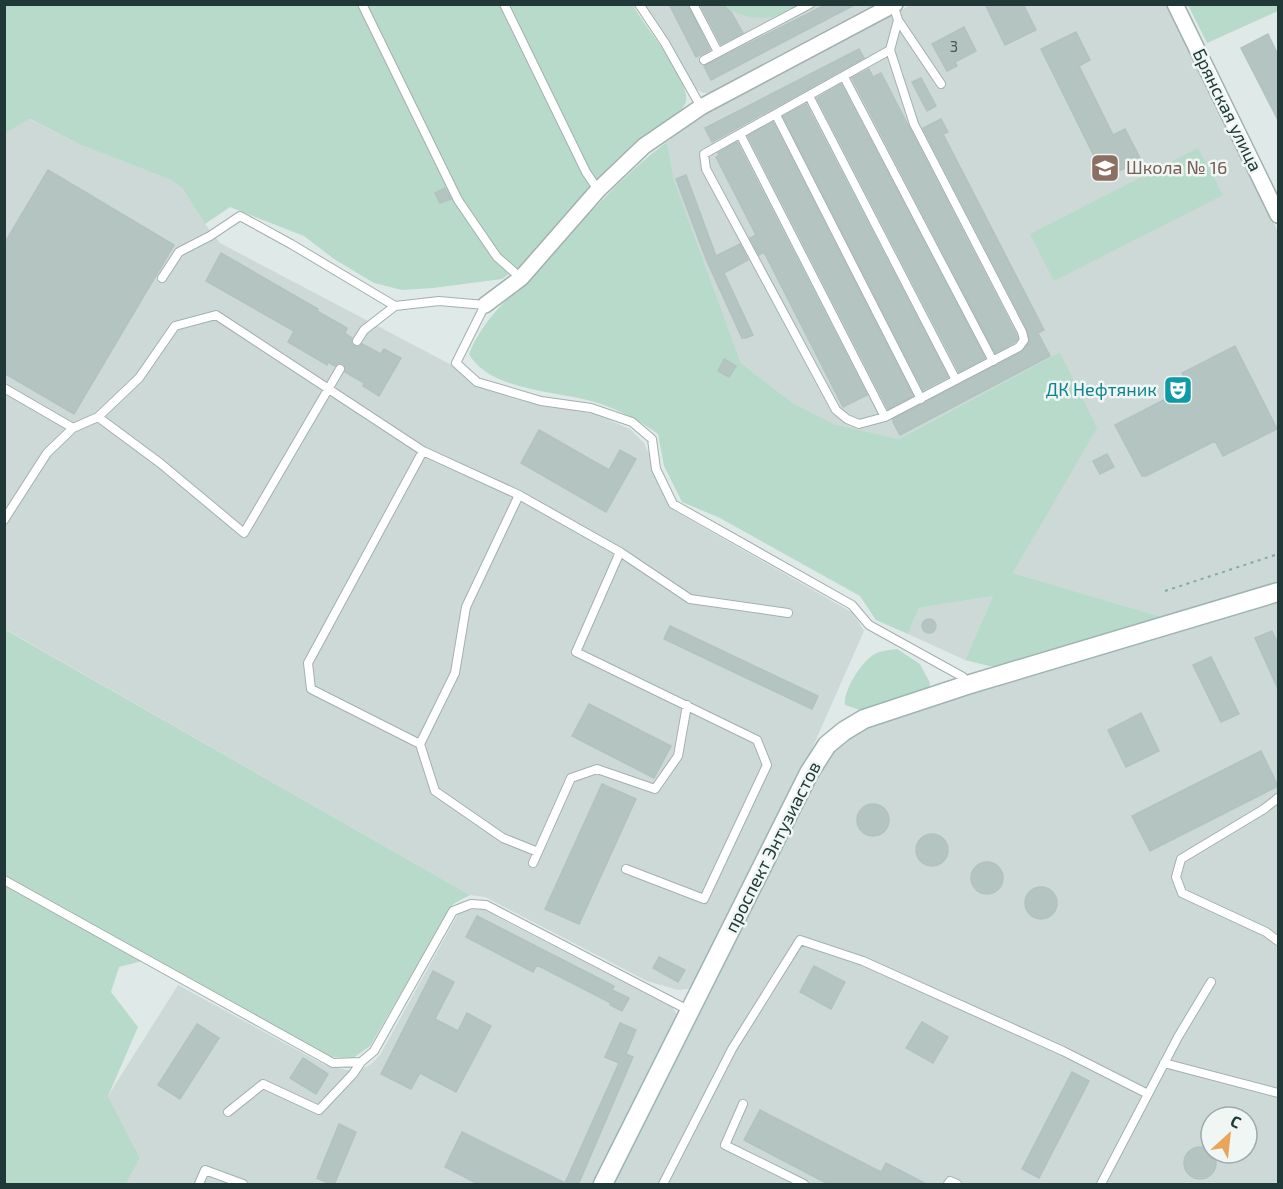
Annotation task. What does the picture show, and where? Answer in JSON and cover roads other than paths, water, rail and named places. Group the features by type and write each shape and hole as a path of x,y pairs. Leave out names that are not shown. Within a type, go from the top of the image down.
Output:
{"street":[{"name":"Брянская улица","path":"1175,4 1278,215"},
{"path":"485,305 521,278 598,190 644,146 701,107 895,8"},
{"name":"проспект Энтузиастов","path":"603,1185 809,774 827,745 844,730 864,719 967,685 1278,592"}],"lane":[{"path":"362,4 458,200 497,257 521,278"},
{"path":"504,4 586,172 598,190"},
{"path":"639,4 665,43 701,107"},
{"path":"693,4 718,52"},
{"path":"704,60 810,4"},
{"path":"890,50 704,154 706,169 836,410 847,419 859,424 885,417 921,399 993,361 1019,346 1024,340 1022,332 914,124 890,50 895,8"},
{"path":"895,8 941,84"},
{"path":"844,77 993,361"},
{"path":"809,96 956,380"},
{"path":"776,115 921,399"},
{"path":"740,134 885,417"},
{"path":"162,278 179,252 210,236 240,216 395,306"},
{"path":"357,341 364,330 395,306 439,301 485,305 456,363 477,382 541,401 591,408 632,422 652,439 656,469 673,504 852,605 869,625 963,677 967,685"},
{"path":"4,520 47,453 74,428 98,417 139,378 176,326 216,315 423,451 519,495 620,552 690,599 788,613"},
{"path":"98,417 160,463 244,533 340,369"},
{"path":"4,388 74,428"},
{"path":"420,744 311,689 308,663 423,451"},
{"path":"519,495 466,607 454,673 420,744 435,791 503,838 538,852"},
{"path":"620,552 576,652 757,740 767,765 704,898 626,869"},
{"path":"533,863 571,777 597,769 655,789 678,756 687,705"},
{"path":"1278,798 1264,809 1181,859 1176,877 1182,893 1266,932 1278,941"},
{"path":"4,880 333,1063 361,1062"},
{"path":"228,1112 263,1084 319,1110 353,1074 361,1062 374,1051 453,910 471,904 486,905 690,1011"},
{"path":"663,1185 732,1049 800,940 863,961 1063,1051 1148,1094"},
{"path":"1101,1185 1164,1063 1211,982"},
{"path":"1164,1063 1278,1093"},
{"path":"743,1104 725,1144 804,1185"},
{"path":"199,1185 205,1170 243,1185"},
{"path":"948,1185 950,1181 957,1185"}],"place":[{"name":"Школа № 16","path":"1105,168"},
{"name":"ДК Нефтяник","path":"1178,390"}]}
